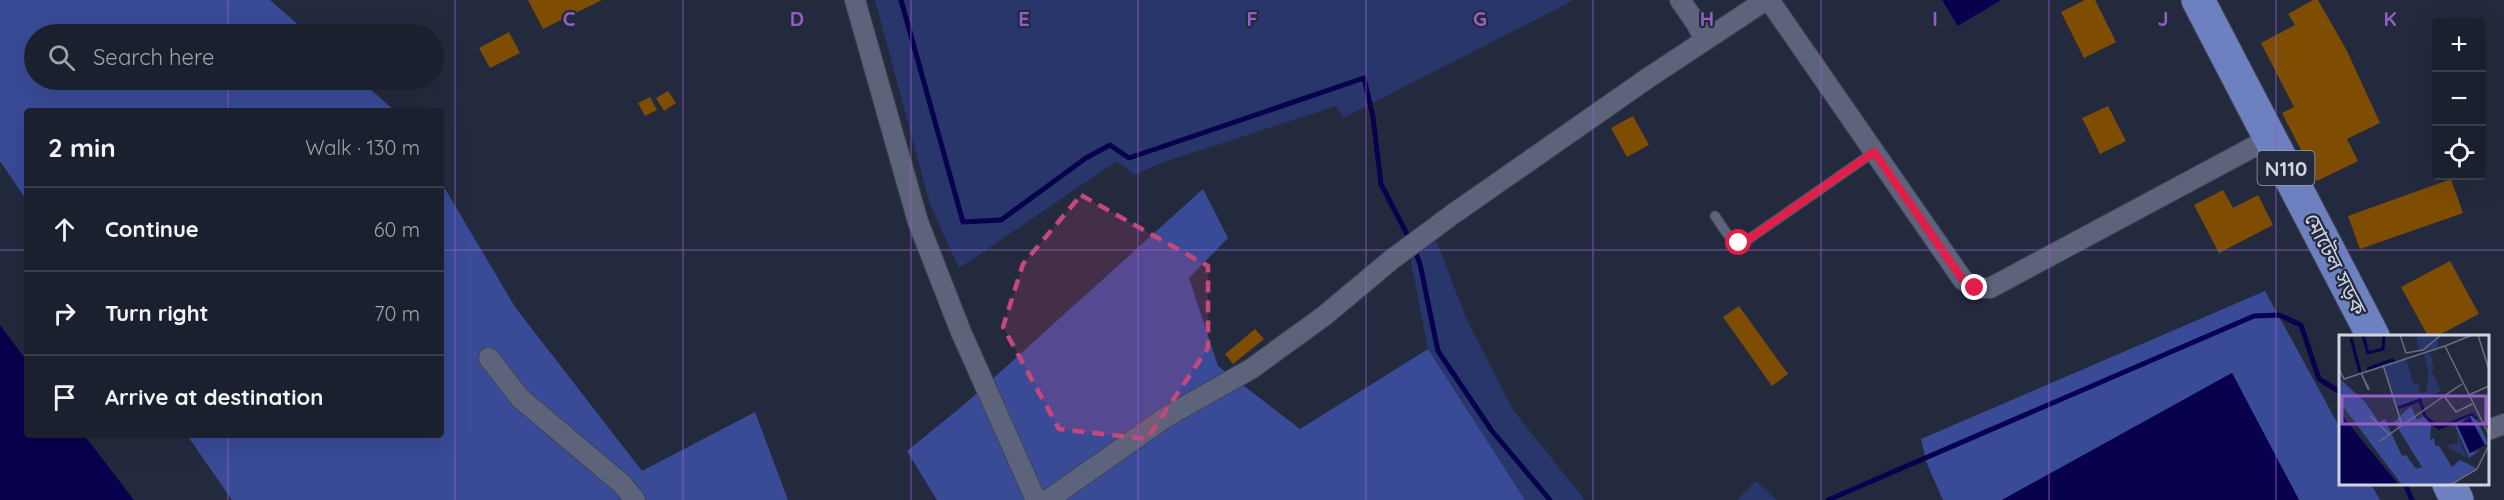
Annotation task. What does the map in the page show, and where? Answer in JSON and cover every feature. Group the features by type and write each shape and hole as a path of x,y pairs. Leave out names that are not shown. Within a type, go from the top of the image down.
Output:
{"highway":[{"name":"মোটেল সড়ক","path":"2198,0 2372,335"},
{"path":"2450,485 2457,500"}],"street":[{"path":"855,0 918,222 961,332 1036,500"},
{"path":"1680,0 1705,40"},
{"path":"1047,500 1166,417 1251,369 1324,316 1391,260 1453,214 1705,40 1768,0 1963,280 1975,288 1989,288 2270,138"},
{"path":"489,358 520,398 622,484 635,500"},
{"path":"2489,429 2504,424"}],"lane":[{"path":"1715,216 1733,241 1739,243 1746,241 1874,152"}],"highlighted area":[{"path":"1081,195 1208,266 1208,348 1147,439 1059,429 1003,327 1023,264"}],"shaded area":[{"path":"0,0 270,0 298,24 24,24 24,90 371,90 392,108 24,108 24,197 0,161"},
{"path":"875,0 1574,0 1343,118 1336,106 1161,163 1134,175 1117,161 959,268 930,204"},
{"path":"1942,0 2001,0 1958,26"},
{"path":"444,187 515,307 642,471 755,412 788,500 232,500 189,438 444,438"},
{"path":"1203,189 1228,238 1189,278 1218,366 1300,429 1428,349 1525,500 937,500 907,451 966,403"},
{"path":"1434,235 1466,318 1513,410 1585,500 1525,500 1428,349 1409,252"},
{"path":"2265,291 2339,426 2339,485 2372,485 2380,500 2299,500 2232,373 2002,500 1943,500 1927,464 1921,439"},
{"path":"0,325 24,357 24,438 86,438 134,500 0,500"},
{"path":"2232,373 2299,500 2002,500"},
{"path":"1756,481 1777,500 1737,500"}],"building":[{"path":"528,0 602,0 543,29"},
{"path":"2085,0 2095,0 2116,42 2084,58 2061,12"},
{"path":"2313,0 2318,0 2347,51 2380,123 2347,139 2358,161 2317,181 2282,113 2294,107 2261,43 2295,25 2288,14"},
{"path":"509,32 520,53 490,68 479,48"},
{"path":"668,91 676,103 664,111 656,98"},
{"path":"650,97 657,110 645,116 638,103"},
{"path":"2108,106 2126,141 2100,154 2082,118"},
{"path":"1633,116 1649,145 1627,157 1611,128"},
{"path":"2448,180 2451,180 2463,213 2360,249 2348,216"},
{"path":"2223,190 2233,208 2258,195 2273,225 2219,253 2194,205"},
{"path":"2450,261 2479,314 2439,335 2427,335 2401,287"},
{"path":"1739,306 1788,374 1772,386 1723,317"},
{"path":"1255,329 1264,339 1233,364 1225,354"}],"waterway":[{"path":"901,0 963,222 1001,220 1086,158 1110,145 1129,158 1364,78 1373,117 1381,184 1410,240"},
{"path":"1414,248 1420,264 1438,351 1492,431 1550,500"},
{"path":"1828,500 2254,316 2279,315 2301,325 2319,379 2339,391"},
{"path":"2405,485 2412,500"}],"route":[{"path":"1739,243 1746,241 1874,152 1963,280 1975,288"}]}
